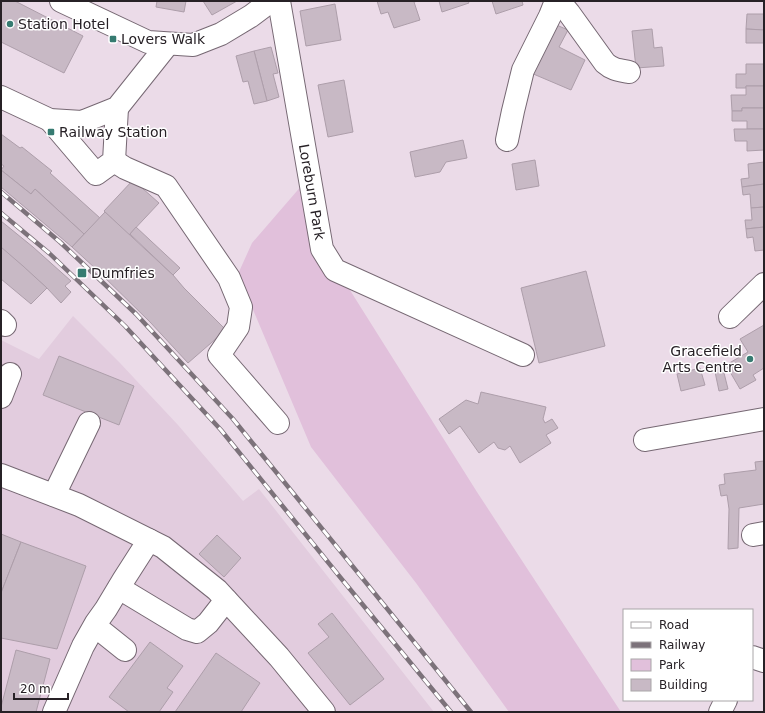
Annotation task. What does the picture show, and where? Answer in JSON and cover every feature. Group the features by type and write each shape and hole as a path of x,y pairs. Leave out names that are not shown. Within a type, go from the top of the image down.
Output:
{"street":[{"path":"61,1 148,42 193,45 221,34 251,16 271,1"},
{"name":"Loreburn Park","path":"279,1 322,249 336,270 523,355"},
{"path":"508,140 523,70 557,1 569,13 605,63 611,68 629,72"},
{"path":"1,97 50,120 82,122 117,108 168,44"},
{"path":"114,161 117,108"},
{"path":"50,120 96,174 114,161"},
{"path":"114,161 125,168 166,186 229,278 240,307 238,327 219,355 278,423"},
{"path":"730,317 764,284"},
{"path":"1,397 10,374"},
{"path":"645,440 764,419"},
{"path":"54,495 89,423"},
{"path":"1,475 79,505 163,547 217,590 279,657 324,712"},
{"path":"54,712 83,646 94,626 149,540"},
{"path":"119,588 187,629 197,632 208,623 226,600"},
{"path":"94,626 125,650"},
{"path":"753,657 764,661"},
{"path":"720,712 726,701"}],"shaded area":[{"path":"73,316 120,363 178,425 243,501 259,489 434,712 1,712 1,340 39,359"}],"green space":[{"path":"303,184 348,287 477,492 621,712 509,712 416,583 311,447 238,274 252,243"}],"building":[{"path":"1,1 15,1 83,36 64,73 1,42"},
{"path":"157,1 186,1 184,12 156,7"},
{"path":"203,1 237,1 212,15"},
{"path":"377,1 418,1 414,2 420,20 394,28 388,12 381,14"},
{"path":"439,1 468,1 469,3 442,12"},
{"path":"492,1 522,1 523,5 496,14"},
{"path":"335,4 341,40 306,46 300,11"},
{"path":"747,14 764,14 764,30 746,29"},
{"path":"552,23 568,30 559,47 585,60 571,90 531,73"},
{"path":"652,29 654,48 662,47 664,66 636,68 632,31"},
{"path":"746,29 764,30 764,43 746,43"},
{"path":"271,47 278,73 273,74 279,97 267,101 254,51"},
{"path":"254,51 267,101 254,104 248,81 243,82 236,56"},
{"path":"746,64 764,64 764,86 746,86 746,88 736,88 736,74 746,74"},
{"path":"344,80 353,132 328,137 318,85"},
{"path":"746,86 764,86 764,108 742,108 742,111 732,111 731,95 746,95"},
{"path":"742,108 764,108 764,129 747,129 747,121 732,121 732,111 742,111"},
{"path":"734,129 764,129 764,150 747,151 747,141 735,141"},
{"path":"1,134 20,148 22,147 52,171 50,173 100,218 84,234 35,189 31,194 1,170 4,166 1,164"},
{"path":"463,140 467,158 446,162 440,172 415,177 410,152"},
{"path":"535,160 539,186 516,190 512,164"},
{"path":"764,162 764,184 742,187 741,179 749,178 748,164"},
{"path":"1,170 31,194 35,189 84,234 72,247 1,187"},
{"path":"133,180 159,203 129,235 104,211"},
{"path":"764,184 764,207 751,208 750,194 743,195 742,187"},
{"path":"764,207 764,227 746,229 745,220 752,220 751,208"},
{"path":"105,212 173,275 226,330 188,363 150,322 72,247"},
{"path":"1,221 71,281 65,286 71,292 61,303 47,288 1,248"},
{"path":"136,227 180,268 173,275 130,234"},
{"path":"764,227 764,250 755,251 753,237 747,238 746,229"},
{"path":"1,247 47,288 31,304 1,279"},
{"path":"586,271 605,346 539,363 521,288"},
{"name":"Gracefield Arts Centre","path":"764,325 764,368 753,375 756,380 740,389 726,365 748,352 740,339"},
{"path":"59,356 134,386 119,425 43,395"},
{"path":"722,365 728,389 719,391 714,367"},
{"path":"700,368 705,385 681,391 677,374"},
{"path":"481,392 546,407 543,419 545,423 552,419 558,428 546,435 551,443 520,463 510,446 505,450 498,448 494,442 479,453 460,426 449,434 439,419 466,400 478,404"},
{"path":"764,461 764,504 739,508 738,548 728,549 729,509 727,495 721,496 719,485 725,484 724,474 756,470 755,462"},
{"path":"1,534 21,542 1,593"},
{"path":"217,535 241,558 224,577 199,554"},
{"path":"21,542 86,566 57,649 1,638 1,593"},
{"path":"332,613 384,679 350,705 308,653 329,637 318,624"},
{"path":"150,642 183,666 167,688 173,692 159,712 129,712 109,697"},
{"path":"16,650 50,659 36,712 1,712"},
{"path":"216,653 260,683 241,712 175,712"}],"railway":[{"path":"1,192 60,242 136,314 233,419 471,712"},
{"path":"1,213 49,253 125,326 221,430 451,712"}],"place":[{"name":"Station Hotel","path":"10,24"},
{"name":"Lovers Walk","path":"113,39"},
{"name":"Railway Station","path":"51,132"},
{"name":"Dumfries","path":"82,273"},
{"name":"Gracefield Arts Centre","path":"750,359"}]}
